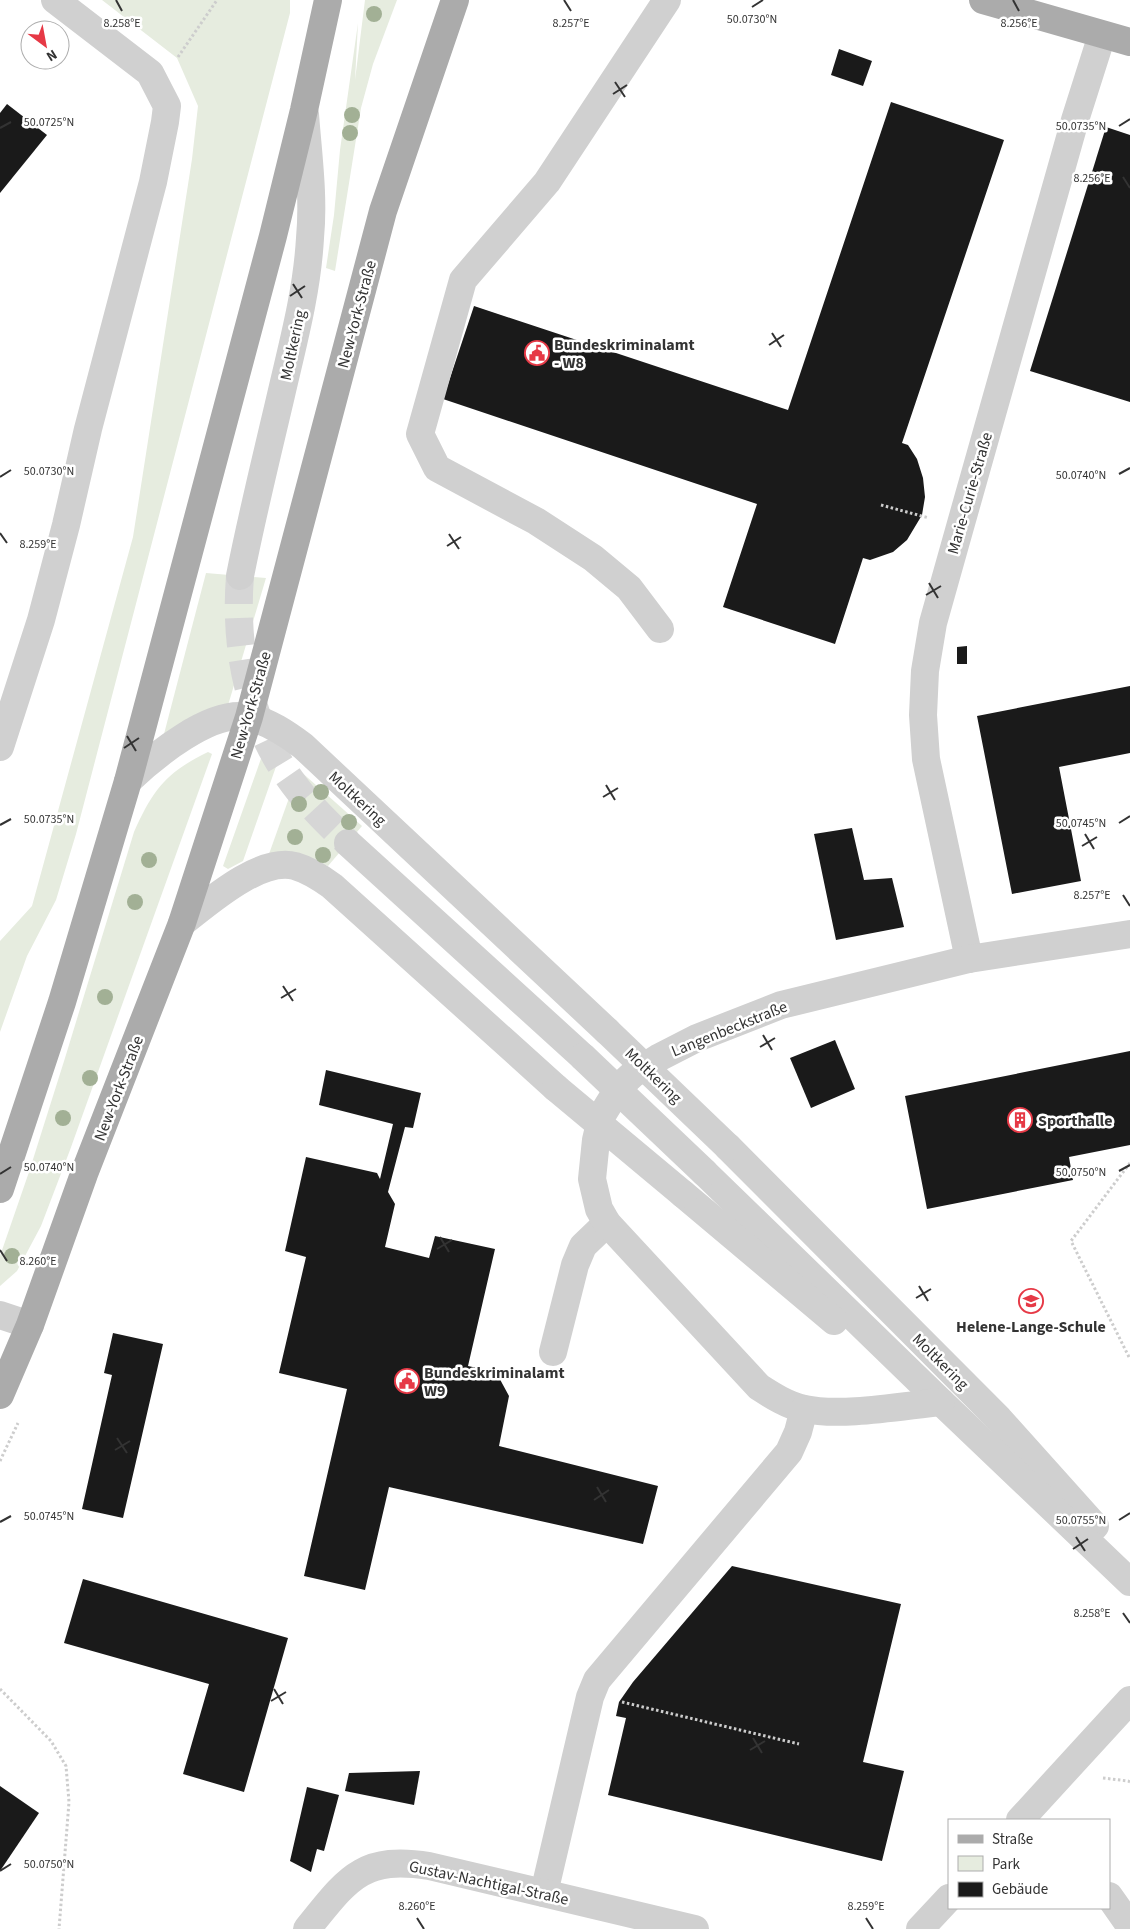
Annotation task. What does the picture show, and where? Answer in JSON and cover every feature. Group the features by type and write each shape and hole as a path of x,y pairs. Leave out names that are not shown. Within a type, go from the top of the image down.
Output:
{"main road":[{"path":"0,1189 62,1002 128,781 265,265 304,110 328,0"},
{"name":"New-York-Straße","path":"0,1395 30,1325 84,1174 182,923 249,717 383,211 455,0"},
{"path":"983,0 1130,42"}],"street":[{"path":"0,747 41,620 66,525 88,429 153,182 165,122 166,106 150,73 55,0"},
{"path":"660,629 629,588 593,558 536,521 438,468 420,434 463,280 547,182 667,0"},
{"name":"Marie-Curie-Straße","path":"969,959 926,759 923,715 925,671 933,623 1075,120 1102,35"},
{"name":"Moltkering","path":"240,576 252,514 297,330 307,272 311,237 311,201 304,110"},
{"name":"Moltkering","path":"128,781 149,761 184,737 224,720 239,716 249,717 270,725 303,746 728,1147 999,1419 1130,1564"},
{"name":"Moltkering","path":"348,843 584,1057 1130,1582"},
{"path":"182,923 221,893 254,872 281,865 294,866 317,875 332,886 556,1088 825,1314 941,1402"},
{"name":"Langenbeckstraße","path":"941,1402 844,1411 804,1409 787,1404 759,1387 608,1223 599,1209 592,1179 596,1140 606,1108 620,1086 633,1074 658,1058 697,1038 781,1005 969,959 1130,934"},
{"path":"553,1352 575,1265 582,1246 608,1223"},
{"path":"0,1315 30,1325"},
{"path":"544,1893 590,1697 597,1680 789,1452 798,1432 804,1409"},
{"path":"1034,1815 1130,1700"},
{"name":"Gustav-Nachtigal-Straße","path":"307,1929 342,1886 357,1874 373,1866 391,1863 429,1866 695,1929"},
{"path":"1110,1897 1130,1926"},
{"path":"920,1929 948,1899"}],"path":[{"path":"185,47 218,0"},
{"path":"881,505 930,518"},
{"path":"1130,1163 1071,1241 1130,1359"},
{"path":"0,1461 20,1418"},
{"path":"0,1689 51,1741 66,1766 69,1802 59,1929"},
{"path":"590,1697 636,1705 799,1744"}],"green space":[{"path":"102,0 290,0 290,13 76,834 56,900 27,956 0,1032 0,941 32,906 133,537 192,159 198,106 177,58"},
{"path":"365,0 397,0 373,64 361,108 335,271 326,268 358,23 355,80"},
{"path":"206,573 266,578 226,712 164,734"},
{"path":"208,752 212,754 41,1226 17,1271 0,1286 0,1256 29,1172 134,832 154,794 162,784 181,767"},
{"path":"263,753 279,758 243,861 228,869 223,866"},
{"path":"299,770 362,826 328,866 305,858 269,854"}],"building":[{"path":"839,49 872,61 863,86 831,75"},
{"name":"Bundeskriminalamt - W8","path":"891,102 1004,140 902,443 908,445 917,459 923,478 925,497 922,515 907,540 893,552 870,560 863,558 835,644 723,607 757,504 443,399 474,306 788,410"},
{"path":"7,104 47,135 0,193 0,113"},
{"path":"1106,127 1130,135 1130,402 1030,371"},
{"path":"967,646 967,664 957,664 957,647"},
{"path":"1130,686 1130,753 1059,767 1081,881 1012,894 977,716"},
{"path":"852,828 864,880 892,878 904,927 836,940 814,834"},
{"path":"835,1040 855,1089 811,1108 790,1058"},
{"name":"Sporthalle","path":"1130,1051 1130,1145 1069,1157 1073,1180 927,1209 905,1096"},
{"name":"Bundeskriminalamt W9","path":"326,1070 421,1093 413,1128 405,1127 388,1192 395,1204 385,1247 429,1258 435,1236 495,1249 468,1366 496,1372 509,1396 499,1446 658,1486 643,1544 389,1487 365,1590 304,1576 347,1389 279,1373 306,1257 285,1251 306,1157 377,1173 380,1179 393,1124 319,1105"},
{"path":"113,1333 163,1344 123,1518 82,1509 112,1375 104,1373"},
{"path":"732,1566 901,1604 863,1762 904,1771 882,1861 608,1795 626,1718 616,1716 619,1702 633,1682"},
{"path":"83,1579 288,1638 244,1792 183,1774 209,1684 64,1643"},
{"path":"420,1771 414,1805 345,1791 349,1773"},
{"path":"0,1786 39,1813 0,1871"},
{"path":"307,1787 339,1795 324,1851 317,1849 311,1872 290,1861"}],"tunnel":[{"path":"240,576 239,605 243,661 257,716 268,742 282,767 299,791 348,843"}],"place":[{"name":"Bundeskriminalamt - W8","path":"537,353"},
{"name":"Sporthalle","path":"1020,1120"},
{"name":"Helene-Lange-Schule","path":"1031,1301"},
{"name":"Bundeskriminalamt W9","path":"407,1381"}]}
